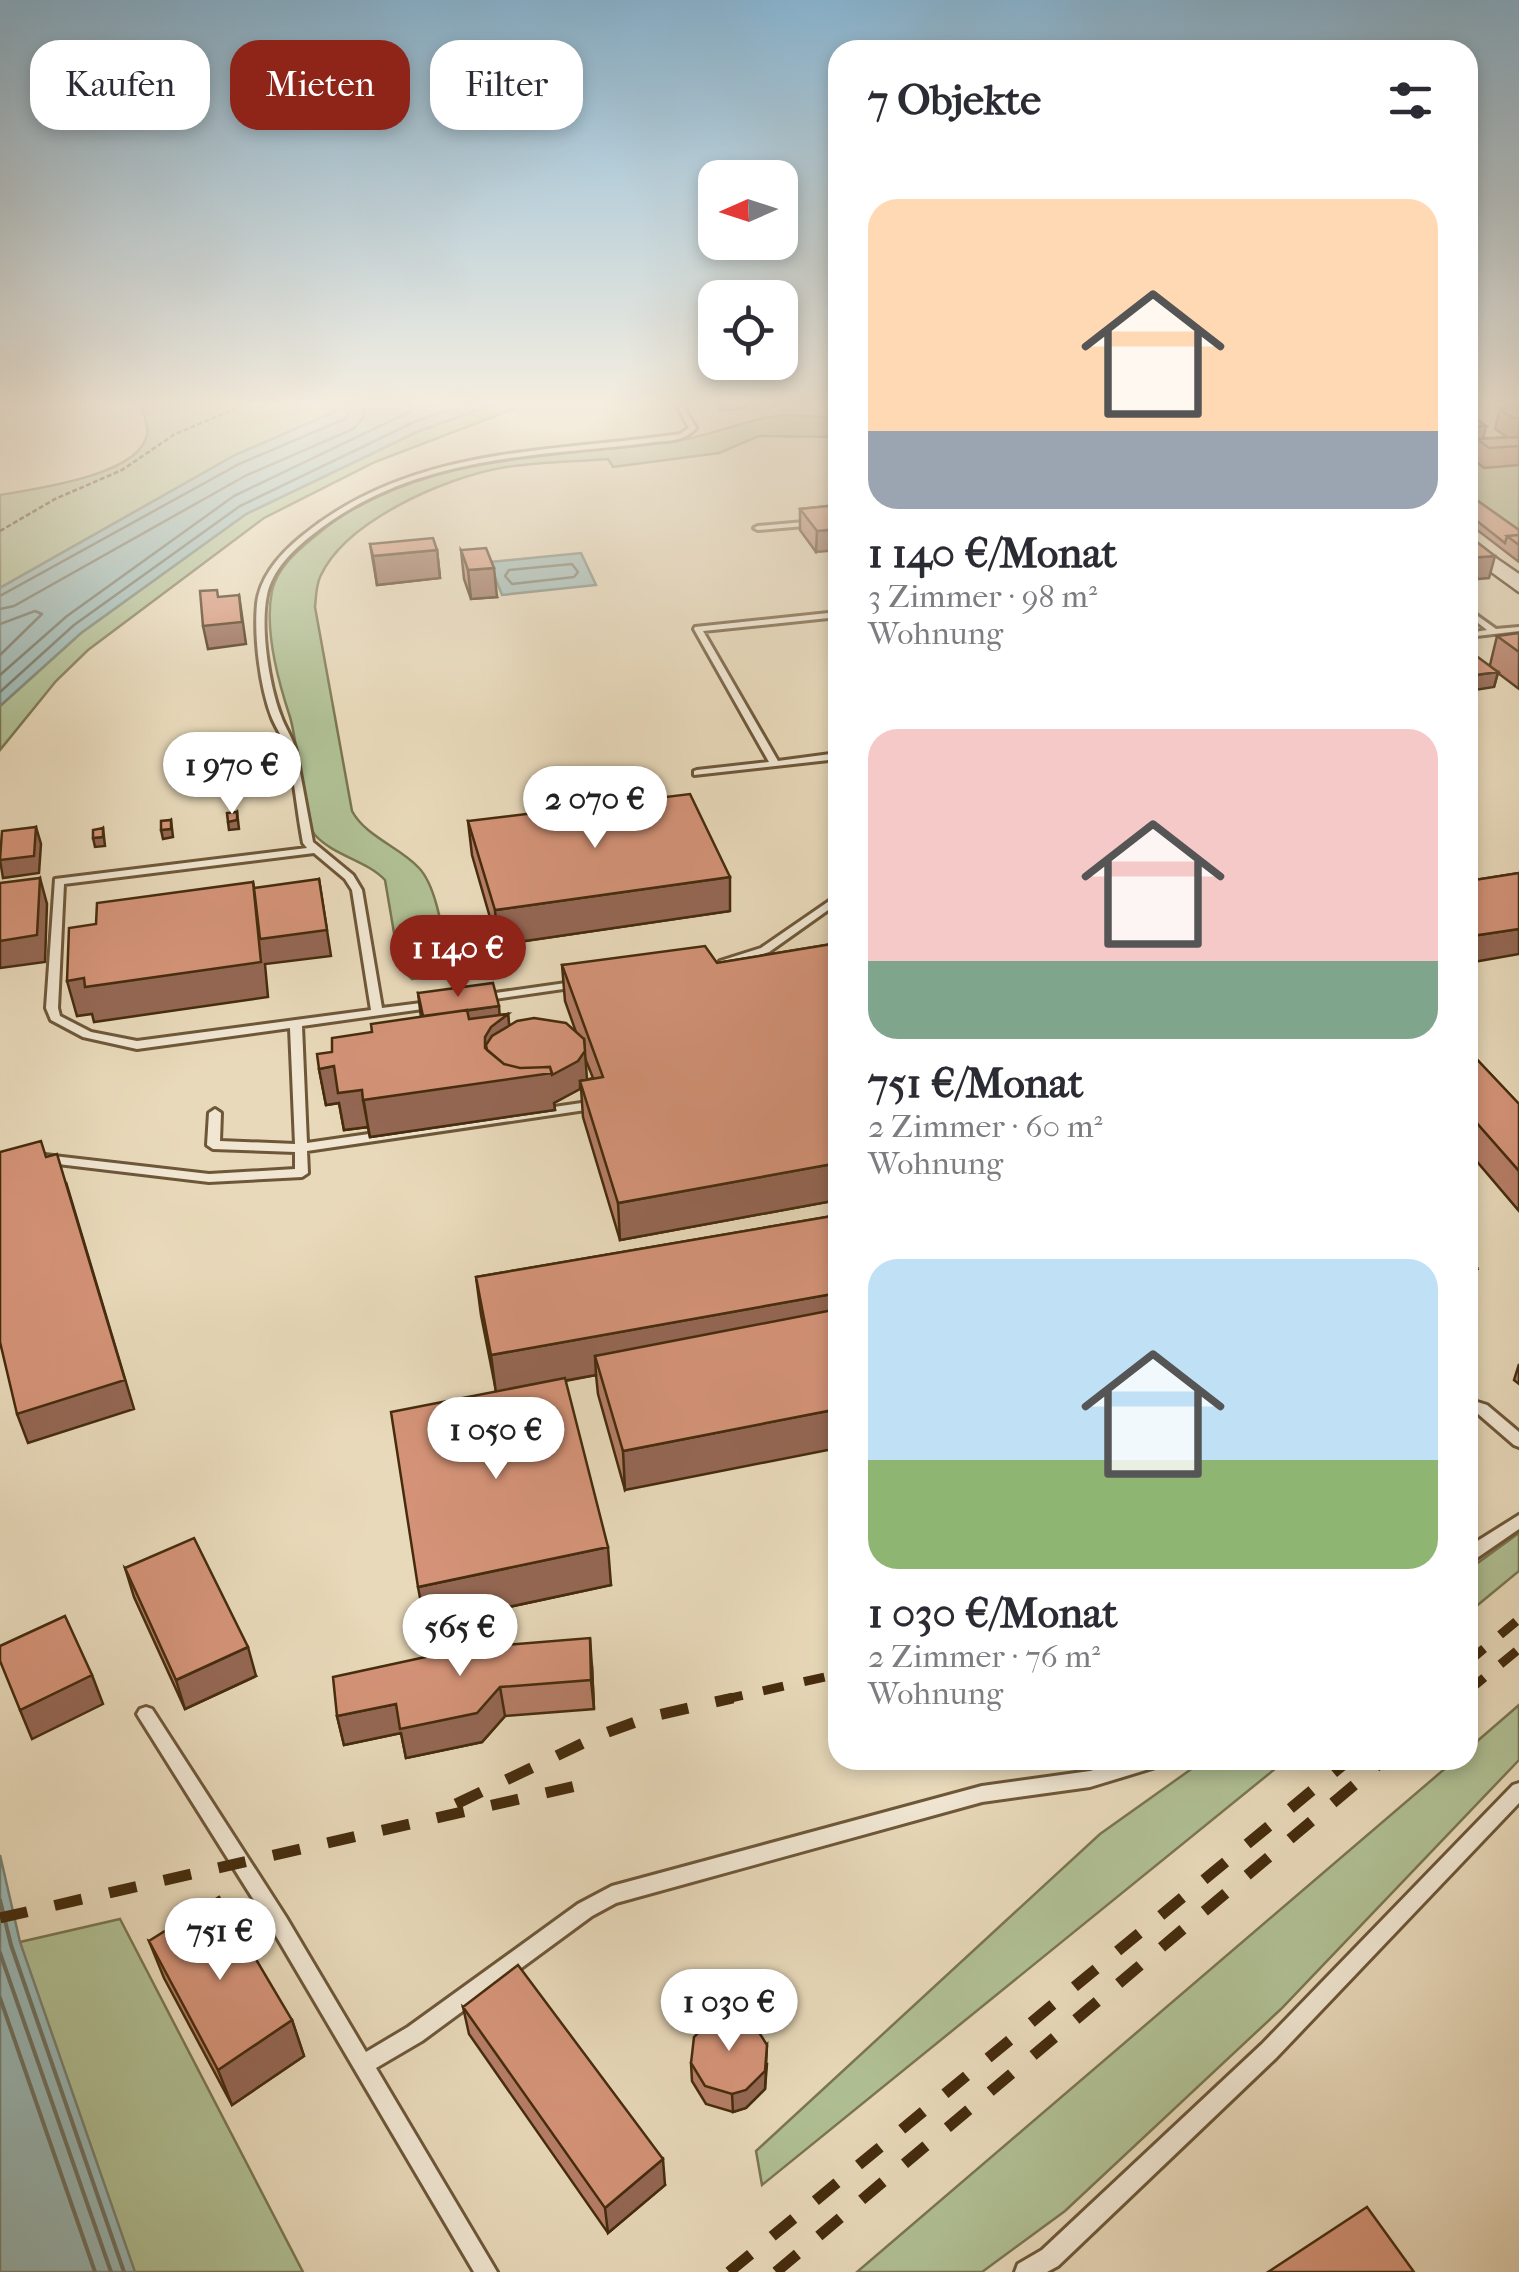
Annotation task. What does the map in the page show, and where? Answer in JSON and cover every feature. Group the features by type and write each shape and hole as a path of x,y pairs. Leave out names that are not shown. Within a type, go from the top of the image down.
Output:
{"main road":[{"path":"1478,553 1519,585"}],"lane":[{"path":"344,510 304,538 277,566 262,596 261,614 272,700 288,738 308,843 349,877 358,890 378,1012"},
{"path":"758,528 828,522"},
{"path":"775,764 698,629 828,615"},
{"path":"1478,619 1494,632"},
{"path":"1478,634 1519,629"},
{"path":"697,773 828,757"},
{"path":"313,850 59,881 52,1008 55,1018 109,1042 137,1046 447,1002"},
{"path":"704,966 765,950 828,905"},
{"path":"464,1000 594,982"},
{"path":"31,1158 209,1178 302,1173 296,1024"},
{"path":"215,1113 213,1144 300,1148 595,1105"},
{"path":"1478,1408 1519,1441"},
{"path":"1478,1549 1519,1521"},
{"path":"146,1714 279,1923 486,2272"},
{"path":"363,2066 415,2034 585,1910 612,1895 982,1794 1090,1780 1122,1770"},
{"path":"1026,2272 1050,2258 1268,2051 1519,1791"}],"path":[{"path":"0,531 37,510"}],"green space":[{"path":"0,510 138,510 0,588"},
{"path":"280,510 88,650 56,681 0,750 0,706 81,633 246,514"},
{"path":"352,510 391,510 351,538 333,557 319,581 315,607 352,811 366,828 426,877 436,903 451,975 412,979 400,968 385,880 323,842 311,827 293,729 277,671 270,606 279,573 319,533"},
{"path":"1479,510 1519,510 1519,539"},
{"path":"1519,1533 1519,1571 1478,1605 1478,1563"},
{"path":"1519,1705 1519,1760 1281,2009 1065,2211 982,2272 857,2272 1443,1770 1478,1770 1478,1740"},
{"path":"1190,1770 1274,1770 762,2185 756,2151 1100,1834"},
{"path":"120,1919 303,2272 106,2272 20,1942"}],"water":[{"path":"138,510 254,510 81,633 0,706 0,588"},
{"path":"581,553 596,585 502,595 489,562"},
{"path":"0,1855 20,1942 135,2272 0,2272"}],"building":[{"path":"801,510 828,510 828,530 817,531"},
{"path":"1478,510 1491,510 1519,530 1519,535 1507,536 1505,543 1478,522"},
{"path":"433,538 437,550 373,556 370,544"},
{"path":"1478,543 1495,556 1478,557"},
{"path":"486,548 494,568 468,570 461,550"},
{"path":"217,590 218,597 239,595 242,622 203,626 200,591"},
{"path":"1519,633 1519,652 1497,636"},
{"path":"1478,657 1498,672 1478,675"},
{"path":"690,794 730,877 495,910 468,821"},
{"path":"237,812 237,820 228,822 227,813"},
{"path":"171,820 171,829 161,830 161,821"},
{"path":"36,827 34,856 0,860 2,831"},
{"path":"103,828 103,837 93,838 93,830"},
{"path":"1519,873 1519,929 1478,935 1478,879"},
{"path":"40,878 37,935 0,941 0,883"},
{"path":"319,879 327,930 260,939 254,888"},
{"path":"253,882 261,962 85,987 84,978 67,981 69,928 96,924 97,903"},
{"path":"828,945 828,1165 618,1203 580,1081 603,1077 562,965 705,946 717,963"},
{"path":"493,983 499,1006 423,1016 418,993"},
{"path":"467,1010 469,1019 508,1014 485,1037 485,1048 504,1064 550,1067 552,1073 363,1100 362,1090 338,1093 334,1066 319,1069 317,1054 332,1052 332,1038 372,1032 371,1024"},
{"path":"534,1018 566,1023 584,1039 585,1051 578,1061 552,1075 550,1067 504,1064 487,1050 492,1036 517,1021"},
{"path":"1478,1061 1519,1104 1519,1171 1478,1124"},
{"path":"41,1141 46,1157 57,1154 125,1380 17,1414 0,1342 0,1152"},
{"path":"828,1217 828,1295 491,1355 476,1277"},
{"path":"828,1311 828,1411 623,1451 595,1356"},
{"path":"565,1378 608,1547 418,1587 391,1412"},
{"path":"194,1538 248,1647 176,1680 125,1568"},
{"path":"65,1616 92,1675 20,1710 0,1661 0,1646"},
{"path":"590,1638 591,1680 500,1687 477,1713 400,1729 396,1704 337,1716 333,1677 467,1648"},
{"path":"219,1897 292,2020 218,2070 149,1941"},
{"path":"518,1965 663,2159 605,2208 463,2007"},
{"path":"726,2015 753,2023 767,2045 765,2071 746,2090 732,2094 705,2086 691,2063 694,2037 713,2018"},
{"path":"1367,2207 1414,2272 1268,2272"}],"railway":[{"path":"1478,1654 1519,1619"},
{"path":"1478,1683 1519,1649"},
{"path":"722,1700 828,1676"},
{"path":"456,1804 600,1735 649,1717 733,1698"},
{"path":"729,2272 1337,1770"},
{"path":"776,2272 1372,1770"},
{"path":"0,1918 589,1783"}]}
